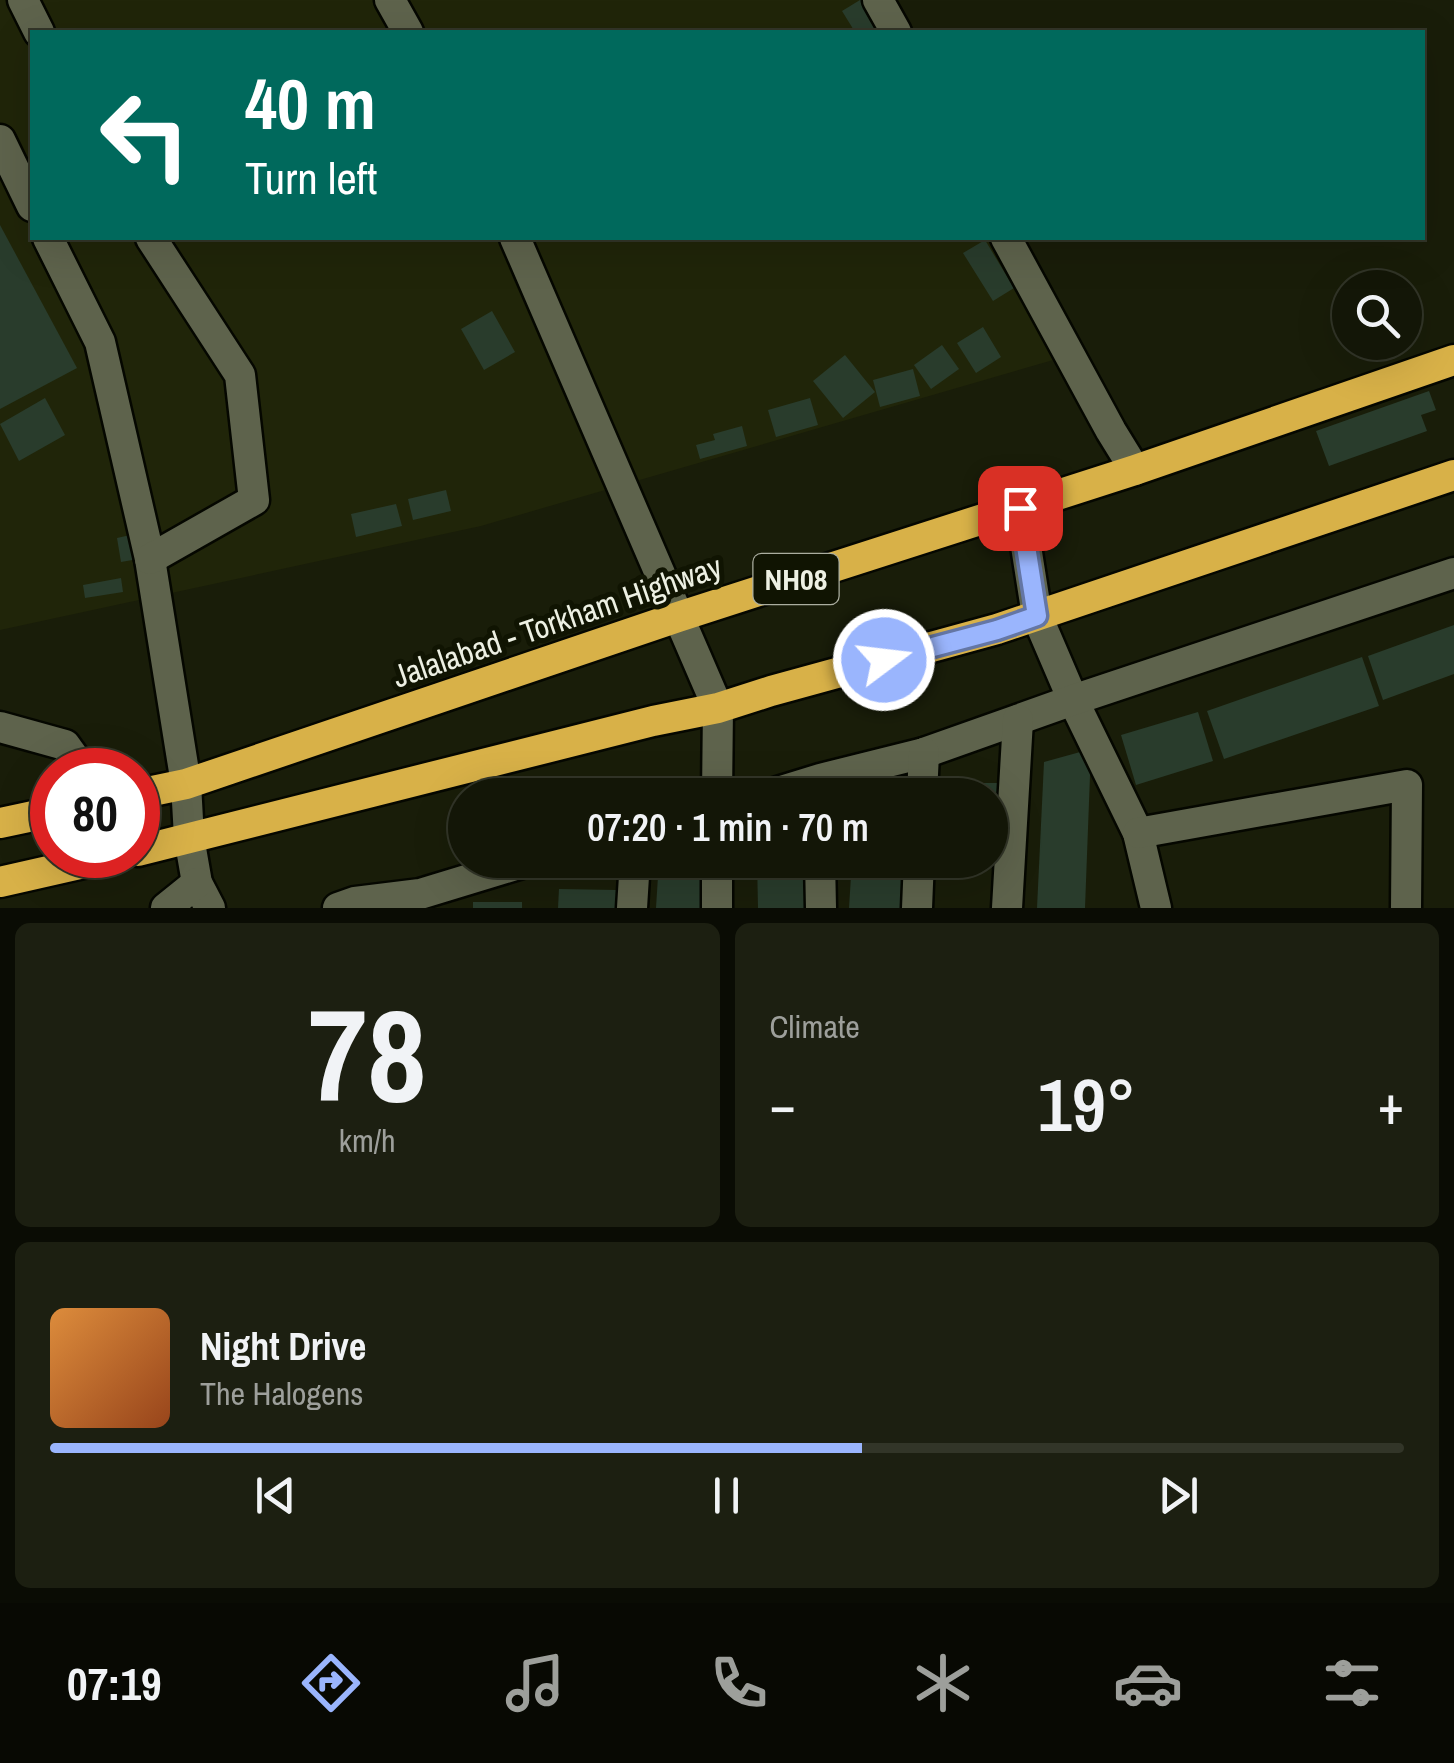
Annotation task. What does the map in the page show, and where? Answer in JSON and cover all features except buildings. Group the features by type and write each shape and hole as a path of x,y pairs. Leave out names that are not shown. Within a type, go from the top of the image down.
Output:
{"highway":[{"name":"Jalalabad - Torkham Highway","path":"160,789 1135,470 1454,360"},
{"path":"160,845 718,708 997,630 1454,475"},
{"path":"0,823 30,817"},
{"path":"0,882 30,875"}],"street":[{"path":"24,0 39,30"},
{"path":"390,0 407,30"},
{"path":"878,0 895,30"},
{"path":"0,140 30,202"},
{"path":"49,240 100,342 150,559 186,784 189,836 203,896 166,908"},
{"path":"150,559 254,500 240,375 152,240"},
{"path":"515,240 718,708 718,778"},
{"path":"1007,240 1135,470"},
{"path":"1020,508 1037,616 1138,834 1156,908"},
{"path":"848,778 1454,573"},
{"path":"1007,908 1018,720"},
{"path":"0,728 67,748"},
{"path":"923,778 924,753"},
{"path":"1138,834 1407,785 1406,908"},
{"path":"349,906 420,901 483,878"},
{"path":"632,908 634,878"},
{"path":"716,908 717,878"},
{"path":"820,878 820,908"},
{"path":"917,908 918,878"}],"shaded area":[{"path":"0,0 874,0 890,30 30,30 30,240 1004,240 1067,356 481,526 0,630"}],"route":[{"path":"884,660 1037,616 1020,508"}]}
